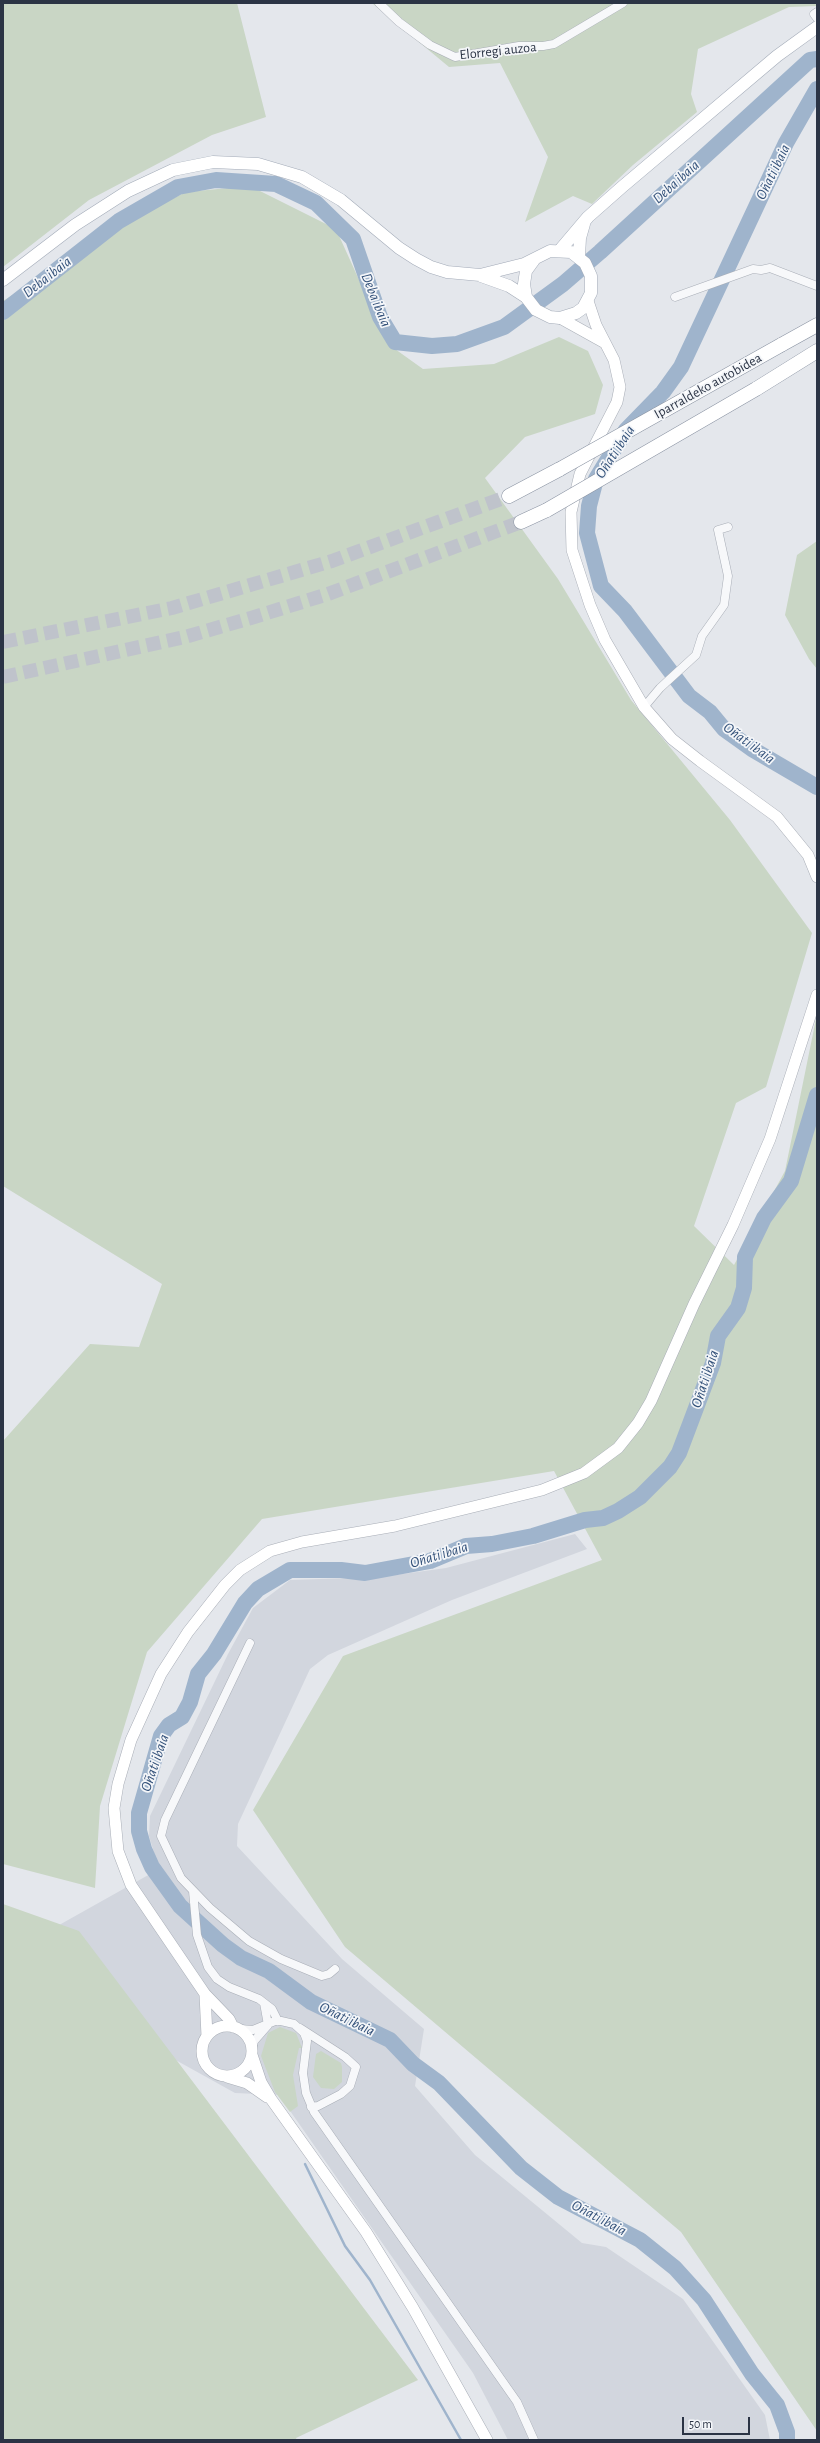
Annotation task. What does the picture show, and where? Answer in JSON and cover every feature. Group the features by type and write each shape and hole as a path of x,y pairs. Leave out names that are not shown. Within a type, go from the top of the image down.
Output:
{"highway":[{"name":"Iparraldeko autobidea","path":"510,496 817,324"},
{"name":"Iparraldeko autobidea","path":"521,522 547,510 756,389 817,351"}],"main road":[{"path":"573,251 584,224 594,212 802,36 817,27"},
{"path":"3,280 75,225 153,178 173,170 200,163 236,161 271,166 302,177 341,200 399,248 431,268 448,272 480,276 509,286 526,297 540,313 560,318 605,343"},
{"path":"573,251 584,224"},
{"path":"480,276 534,260 550,251 573,251"},
{"path":"560,318 576,313 588,301 591,293 591,276 573,251"},
{"path":"526,297 525,278 534,260"},
{"path":"588,301 605,343 614,360 619,378 617,402 580,474 571,512 570,532 579,573 599,626 628,682 644,708 672,739 700,762 777,817 808,855 817,877"},
{"path":"487,2440 413,2308 366,2232 271,2099 261,2082 249,2039 236,2028 205,1994 131,1885 121,1862 115,1832 114,1808 118,1784 131,1740 152,1693 173,1655 225,1585 240,1570 270,1551 302,1542 395,1526 542,1490 584,1473 618,1448 635,1427 651,1402 694,1304 733,1225 770,1140 817,995"},
{"path":"205,1994 207,2036"},
{"path":"236,2028 218,2027 207,2036 201,2049 202,2059 208,2068 216,2074 247,2083 271,2099"},
{"path":"226,2076 233,2075 244,2069 252,2052"}],"street":[{"name":"Elorregi auzoa","path":"379,3 399,22 430,45 455,57 519,46 554,44 623,3"},
{"path":"817,12 814,14 817,18"},
{"path":"675,297 753,269 761,270 774,267 817,286"},
{"path":"644,708 660,688 696,655 702,636 724,605 728,576 718,530 728,527"},
{"path":"250,1642 165,1820 161,1836 168,1855 181,1878 193,1891 245,1938 281,1959 322,1976 329,1974 335,1969"},
{"path":"193,1891 197,1935 202,1953 218,1979 229,1987 251,1995 264,2003 272,2009 278,2021"},
{"path":"264,2003 268,2025"},
{"path":"236,2028 253,2030 278,2021 288,2022 345,2057 356,2067 350,2086 341,2094 318,2106 311,2107"},
{"path":"252,2052 254,2041 268,2025"},
{"path":"298,2027 307,2041 303,2073 306,2093 311,2107 523,2414 534,2440"}],"shaded area":[{"path":"575,1534 587,1549 452,1600 328,1655 310,1669 238,1824 237,1846 342,1959 424,2029 415,2086 475,2155 582,2243 606,2247 683,2299 765,2415 770,2440 508,2440 473,2373 279,2095 235,2093 136,2038 52,1929 159,1869 149,1836 150,1816 228,1654 253,1608 290,1580 381,1577 446,1568"}],"green space":[{"path":"3,3 237,3 266,117 212,135 89,200 3,267"},
{"path":"372,3 817,3 817,6 789,7 698,49 691,94 697,112 633,165 592,204 573,196 525,222 548,157 500,63 449,67"},
{"path":"250,186 336,229 388,344 423,369 494,364 559,337 588,351 603,385 595,414 525,437 485,478 558,579 631,700 730,820 812,933 766,1087 736,1103 694,1226 734,1265 785,1171 817,1014 817,2431 681,2232 345,1947 253,1810 343,1656 602,1560 554,1471 262,1519 147,1652 100,1806 95,1888 3,1864 3,1441 90,1344 139,1347 162,1284 3,1186 3,301 143,213 186,192"},
{"path":"817,541 817,669 809,659 785,615 797,555"},
{"path":"3,1904 79,1931 418,2380 296,2438 297,2440 3,2440"},
{"path":"280,2027 296,2033 302,2048 299,2048 293,2075 298,2106 290,2112 275,2092 261,2056 268,2033"},
{"path":"321,2051 341,2063 342,2082 334,2089 321,2088 313,2077 316,2054"}],"waterway":[{"name":"Deba ibaia","path":"3,312 119,221 178,187 216,180 276,184 316,203 353,239 380,317 395,342 432,346 457,344 504,327 563,284 810,60 817,59"},
{"name":"Oñati ibaia","path":"817,89 786,143 681,367 663,392 626,430 596,479 589,506 587,533 601,586 625,611 689,696 710,712 724,729 752,749 817,787"},
{"name":"Oñati ibaia","path":"787,2440 787,2432 777,2405 752,2374 704,2300 675,2268 640,2240 558,2197 521,2168 439,2083 413,2064 390,2040 311,2002 269,1971 241,1958 223,1945 180,1906 152,1867 144,1849 139,1831 139,1813 161,1736 169,1725 182,1717 190,1702 198,1674 214,1654 245,1603 258,1589 290,1570 341,1570 365,1573 430,1561 466,1546 492,1544 533,1536 585,1520 603,1518 618,1511 640,1497 670,1467 679,1453 713,1363 718,1336 738,1308 744,1288 745,1257 764,1218 791,1181 817,1095"},
{"path":"305,2164 345,2246 370,2280 461,2440"}],"tunnel":[{"path":"3,642 172,608 332,561 509,496"},
{"path":"3,677 185,637 251,618 328,594 521,522"}]}
